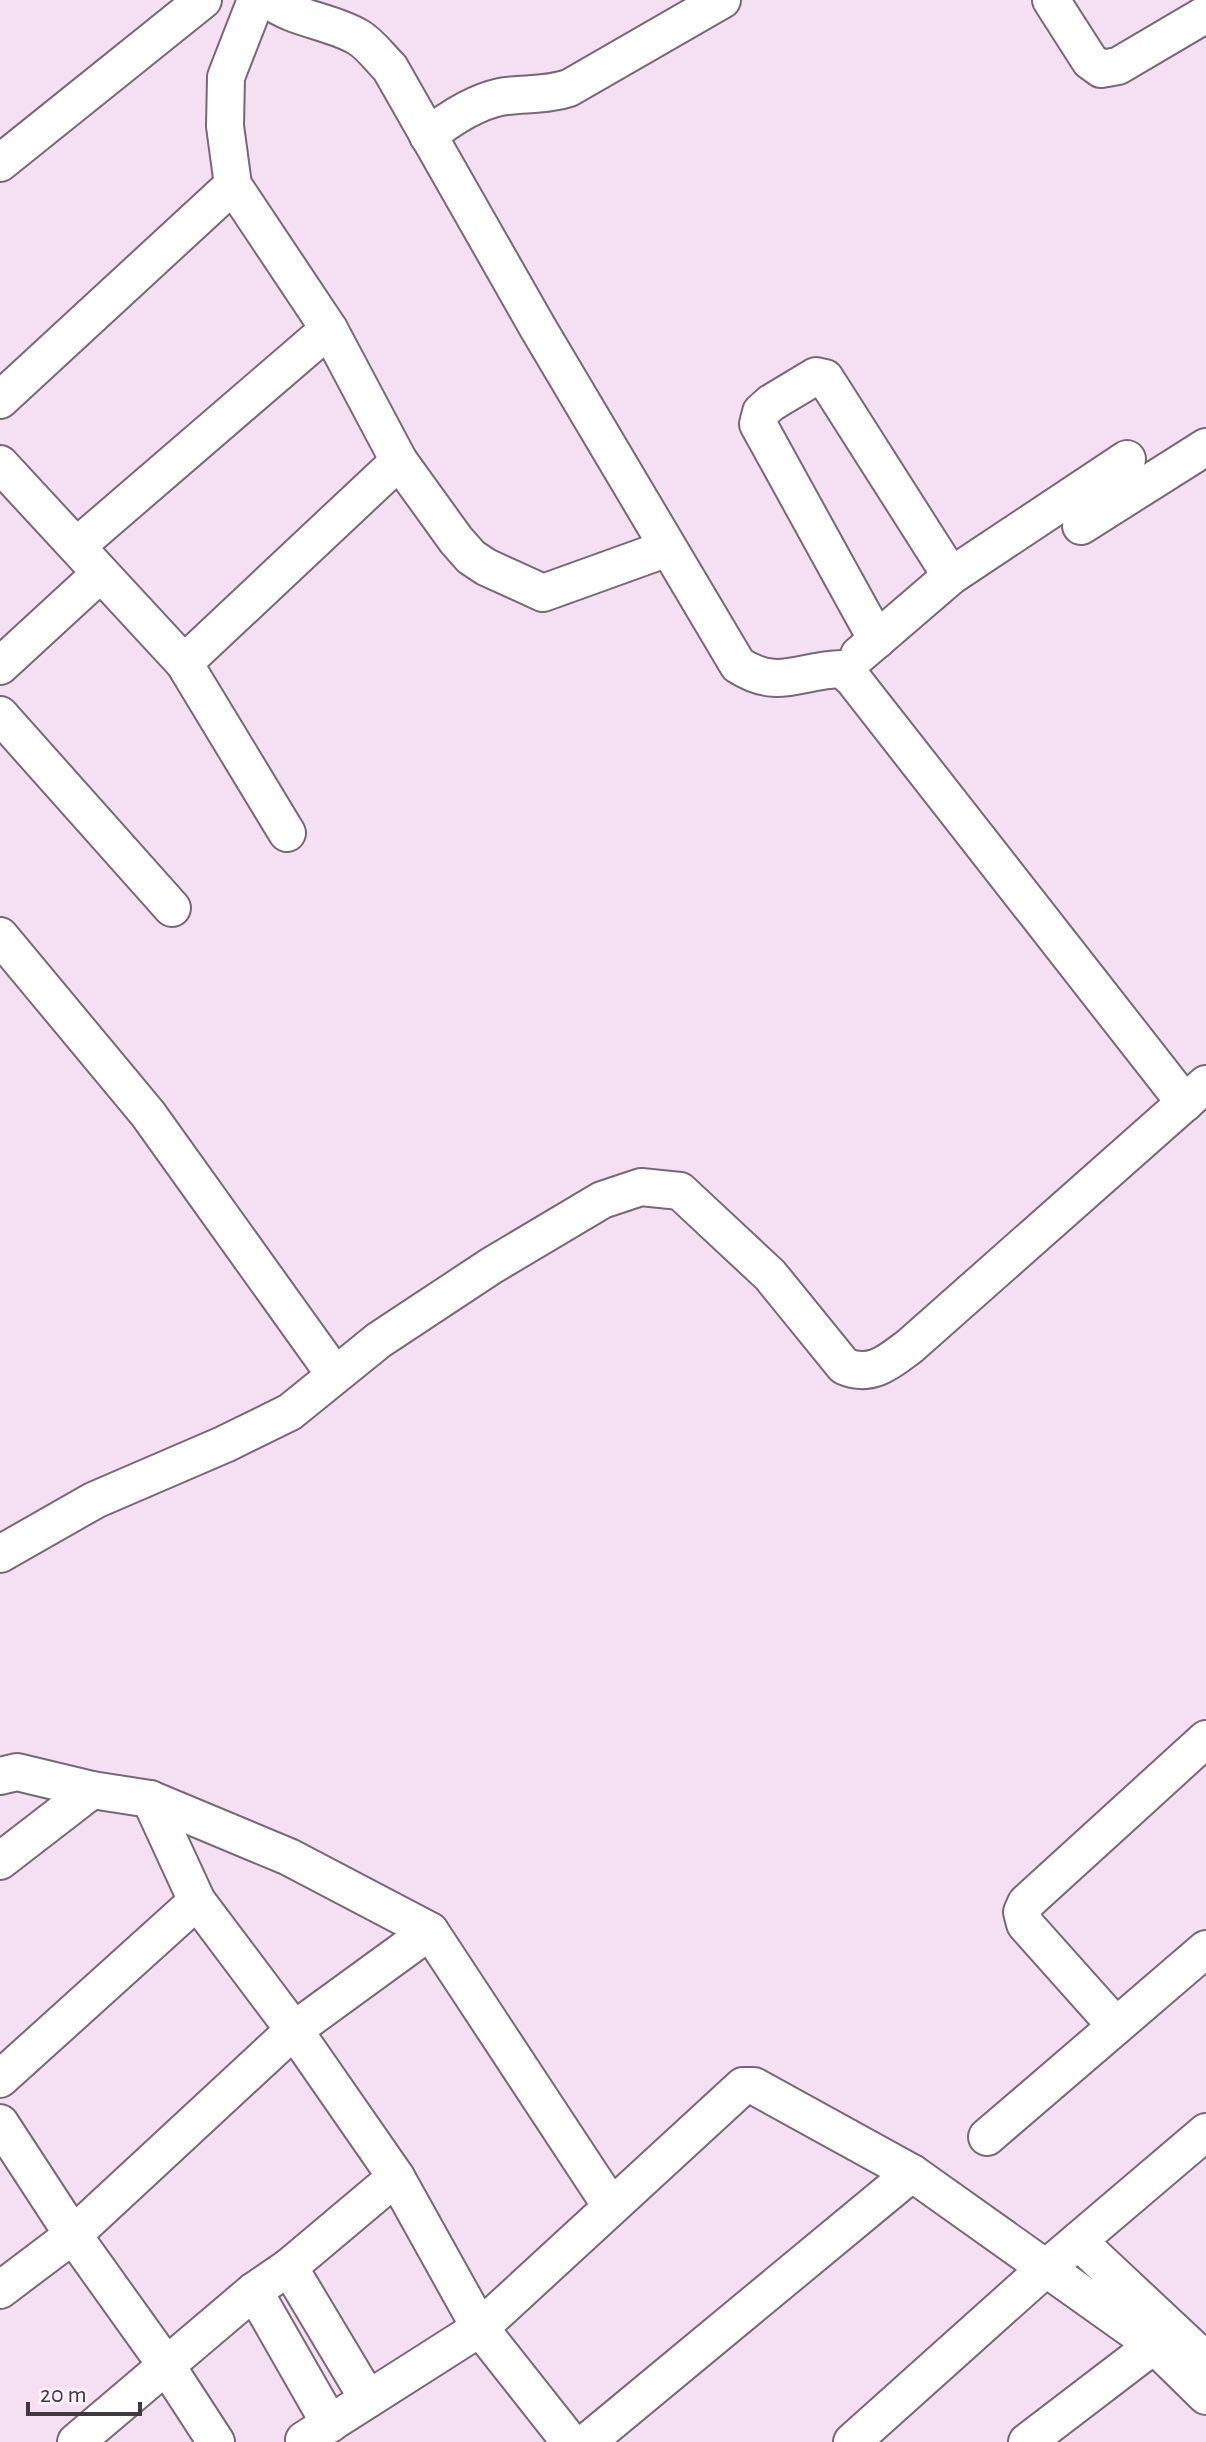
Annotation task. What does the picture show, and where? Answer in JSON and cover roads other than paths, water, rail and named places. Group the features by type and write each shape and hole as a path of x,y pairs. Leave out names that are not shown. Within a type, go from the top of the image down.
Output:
{"street":[{"path":"0,163 203,0"},
{"path":"256,0 226,77 225,126 233,185 329,329 399,461 471,557 543,593 668,548"},
{"path":"269,0 280,8 318,19 360,38 390,68 738,665 755,676 776,680 842,669 951,576 1127,459"},
{"path":"428,136 449,119 478,105 502,97 549,95 569,88 722,0"},
{"path":"1051,0 1090,61 1101,69 1118,66 1201,12"},
{"path":"0,400 233,185"},
{"path":"77,546 329,329"},
{"path":"877,640 758,424 761,412 771,403 816,376 825,378 951,576"},
{"path":"1081,526 1206,447"},
{"path":"184,663 399,461"},
{"path":"0,464 184,663 287,833"},
{"path":"0,666 100,574"},
{"path":"0,1554 95,1500 225,1444 290,1412 379,1340 491,1266 602,1200 641,1187 680,1191 770,1275 844,1366 855,1371 871,1371 888,1363 910,1346 1196,1094 842,669"},
{"path":"0,715 172,908"},
{"path":"0,936 148,1114 335,1375"},
{"path":"1116,2026 1025,1924 1022,1912 1026,1903 1206,1739"},
{"path":"0,1776 17,1772 92,1790 150,1799 289,1857 430,1931 611,2206"},
{"path":"0,1861 92,1790"},
{"path":"150,1799 197,1901 294,2030 396,2177 480,2328 570,2442"},
{"path":"0,2079 197,1901"},
{"path":"0,2290 73,2235 294,2030 430,1931"},
{"path":"987,2137 1206,1949"},
{"path":"254,2291 317,2432 480,2328 743,2086 754,2086 912,2173 1154,2345 1206,2396"},
{"path":"0,2123 216,2442"},
{"path":"852,2442 1045,2269 1206,2132"},
{"path":"587,2442 912,2173"},
{"path":"76,2442 254,2291 289,2267 396,2177"},
{"path":"1078,2241 1202,2350"},
{"path":"289,2267 368,2399"},
{"path":"1027,2442 1154,2345"}]}
